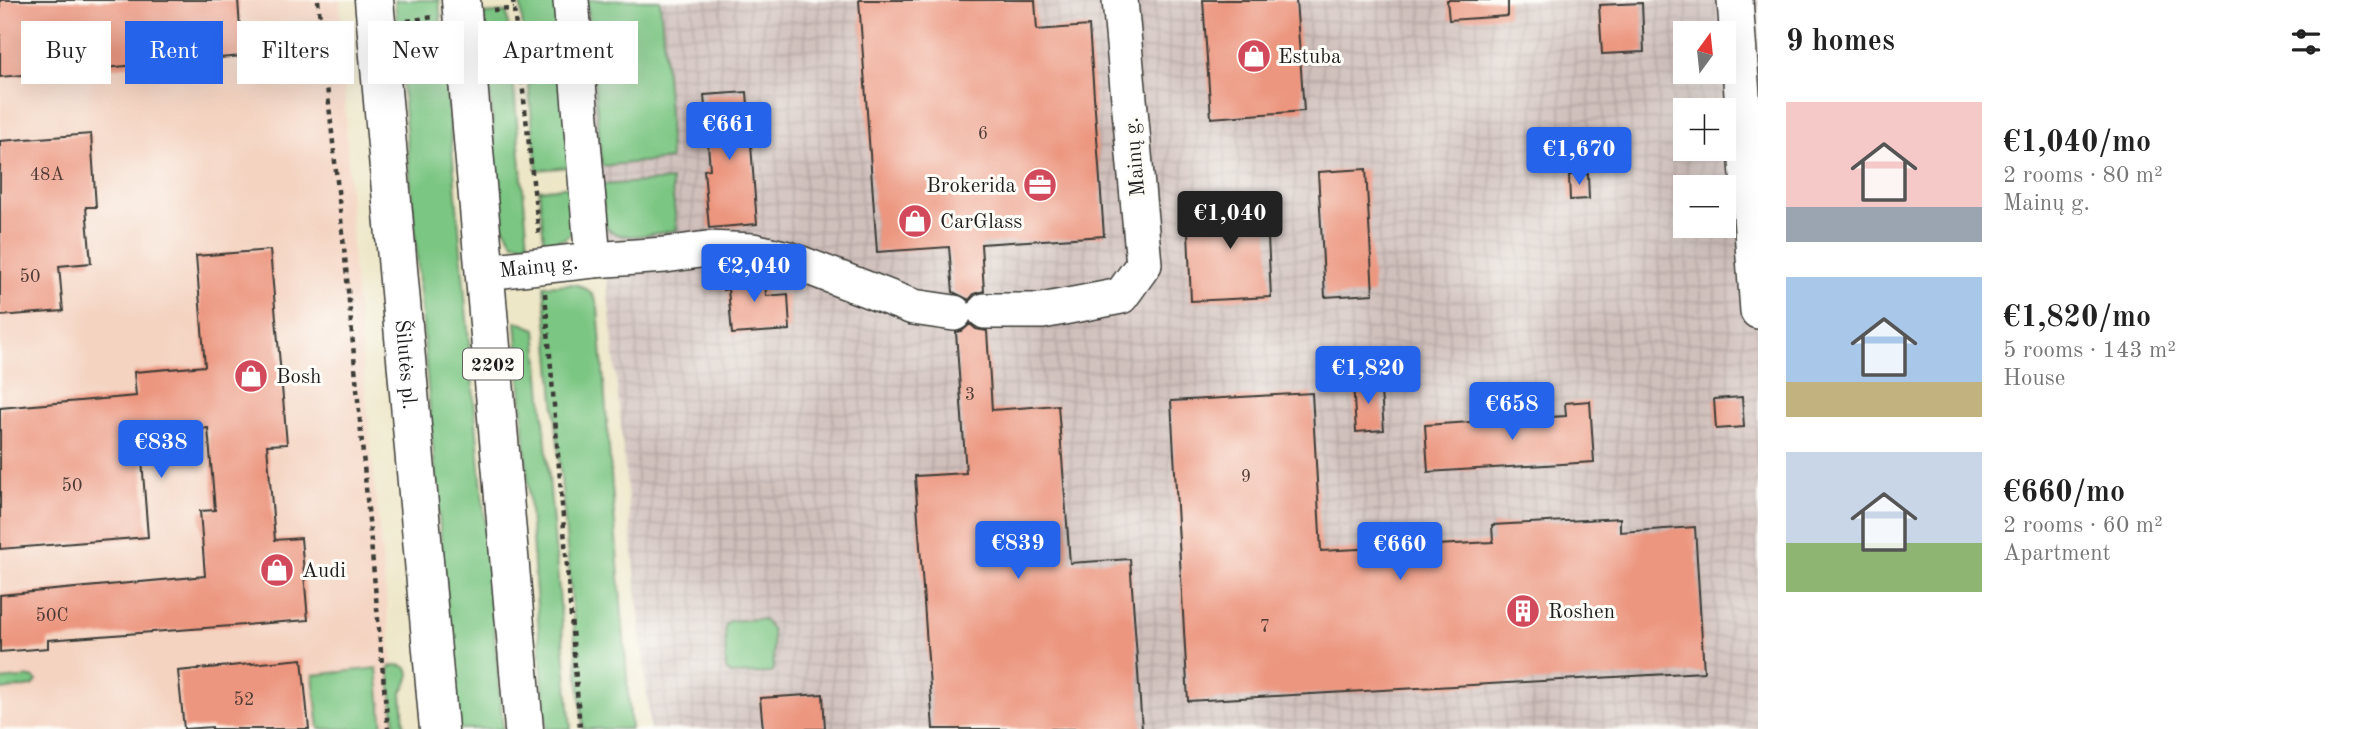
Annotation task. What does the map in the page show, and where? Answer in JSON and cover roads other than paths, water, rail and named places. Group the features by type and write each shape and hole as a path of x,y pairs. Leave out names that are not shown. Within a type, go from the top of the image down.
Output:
{"main road":[{"name":"Šilutės pl.","path":"374,0 439,729"},
{"name":"2202","path":"461,0 524,729"}],"street":[{"name":"Mainų g.","path":"570,0 593,260"},
{"name":"Mainų g.","path":"485,272 707,249 753,251 788,259 913,307 970,312 1042,311 1121,296 1144,264 1120,0"},
{"path":"1735,0 1758,311"}],"place":[{"name":"Estuba","path":"1254,56"},
{"name":"Brokerida","path":"1040,185"},
{"name":"CarGlass","path":"915,221"},
{"name":"Bosh","path":"251,376"},
{"name":"Audi","path":"277,570"},
{"name":"Roshen","path":"1523,611"}]}
